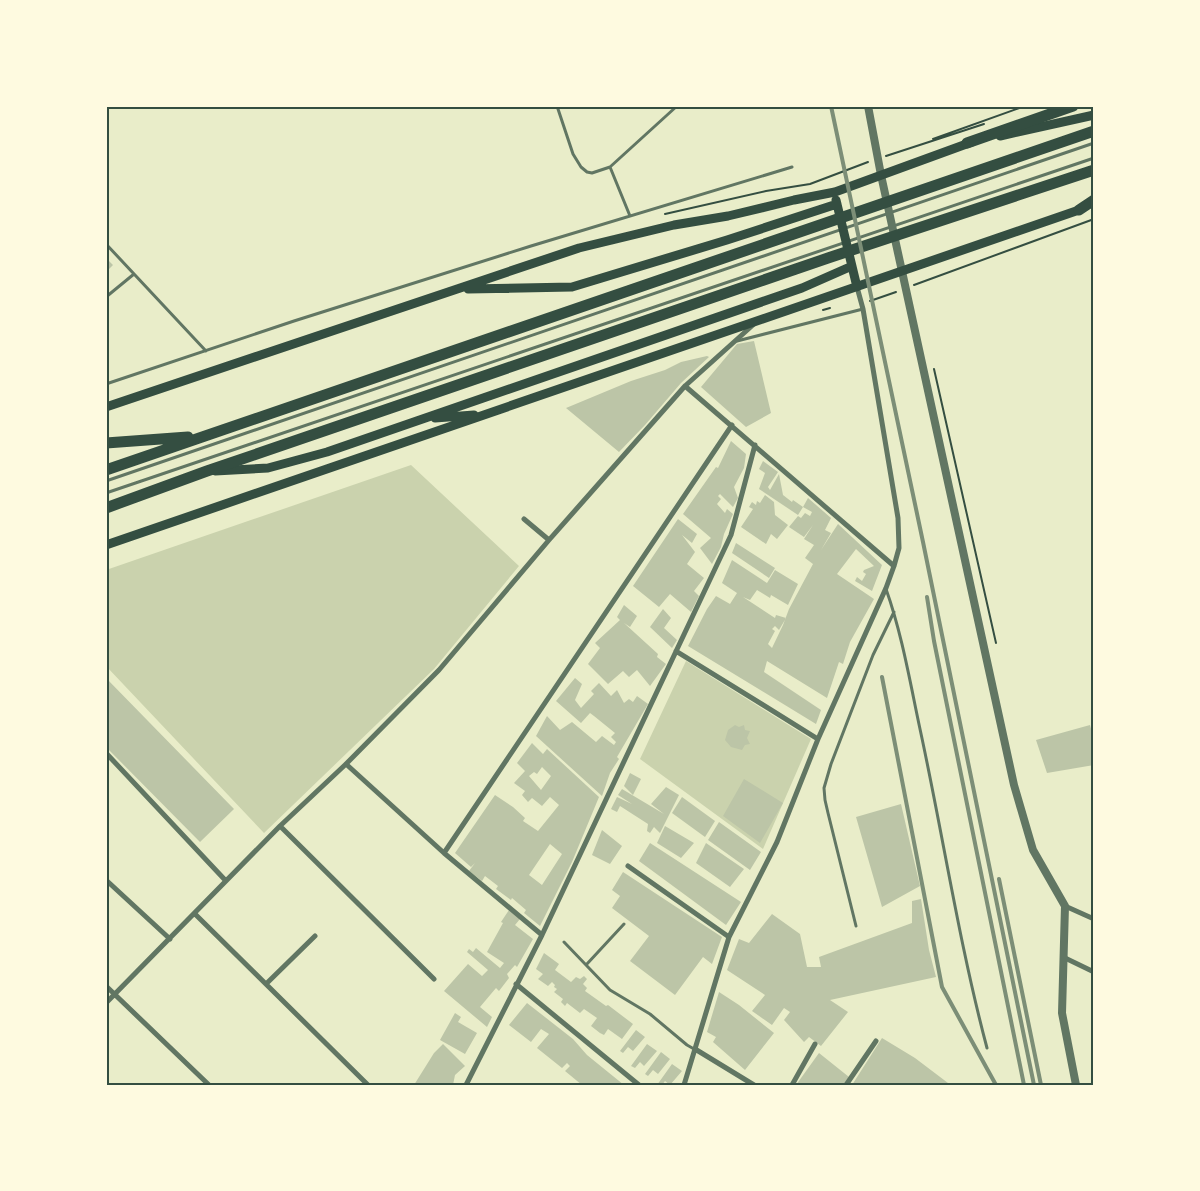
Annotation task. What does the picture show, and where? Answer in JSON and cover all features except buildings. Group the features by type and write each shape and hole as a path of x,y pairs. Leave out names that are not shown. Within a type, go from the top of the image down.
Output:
{"highway":[{"path":"967,143 1073,106"},
{"path":"106,470 815,226 906,202 1094,131"},
{"path":"106,508 207,471 828,258 912,225 1094,170"},
{"path":"1079,210 1094,200"},
{"path":"106,443 205,436"}],"main road":[{"path":"106,407 580,248 835,192 967,143 1094,115"},
{"path":"835,192 857,287"},
{"path":"460,289 572,287 838,204"},
{"path":"106,545 1079,210"},
{"path":"207,471 268,468 328,452 802,288 852,266"},
{"path":"420,420 489,413"}],"street":[{"path":"868,106 881,175 1014,785 1033,850 1065,906 1062,1013 1076,1085"},
{"path":"684,1085 729,937 777,842 818,739 886,588 899,548 898,518 857,287"},
{"path":"106,1003 280,826 346,764 439,670 549,540 685,386 758,319"},
{"path":"685,386 894,566"},
{"path":"444,853 732,426"},
{"path":"466,1085 542,935 731,535 755,445"},
{"path":"524,519 549,540"},
{"path":"676,651 818,739"},
{"path":"106,753 226,881"},
{"path":"346,764 444,853 542,935"},
{"path":"280,826 434,979"},
{"path":"628,866 729,937"},
{"path":"106,880 170,939"},
{"path":"1065,906 1094,918"},
{"path":"195,914 368,1085"},
{"path":"266,984 315,936"},
{"path":"1063,957 1094,972"},
{"path":"516,984 639,1085"},
{"path":"106,986 209,1085"},
{"path":"846,1085 876,1042"},
{"path":"792,1085 815,1044"},
{"path":"695,1049 754,1085"}],"lane":[{"path":"556,106 573,154 581,167 587,172 610,167 677,106"},
{"path":"106,481 832,233 906,202 1094,143"},
{"path":"106,492 835,245 912,225 1094,158"},
{"path":"106,384 304,318 792,166"},
{"path":"610,167 630,216"},
{"path":"106,244 206,351"},
{"path":"106,297 134,274"},
{"path":"732,342 862,309"},
{"path":"886,588 894,612 927,761 972,993 987,1048"},
{"path":"856,926 828,813 824,788 830,764 870,664 894,612"},
{"path":"586,965 624,924"},
{"path":"564,942 610,990 650,1014 687,1045 695,1049"}],"path":[{"path":"884,156 1025,106"}],"green space":[{"path":"411,465 519,566 434,669 264,833 106,666 106,570"},
{"path":"686,661 811,739 763,849 640,759"}],"railway":[{"path":"831,106 923,542 1034,1085"},
{"path":"927,597 934,641 1024,1085"},
{"path":"882,677 942,987 996,1085"},
{"path":"999,879 1041,1085"}]}
